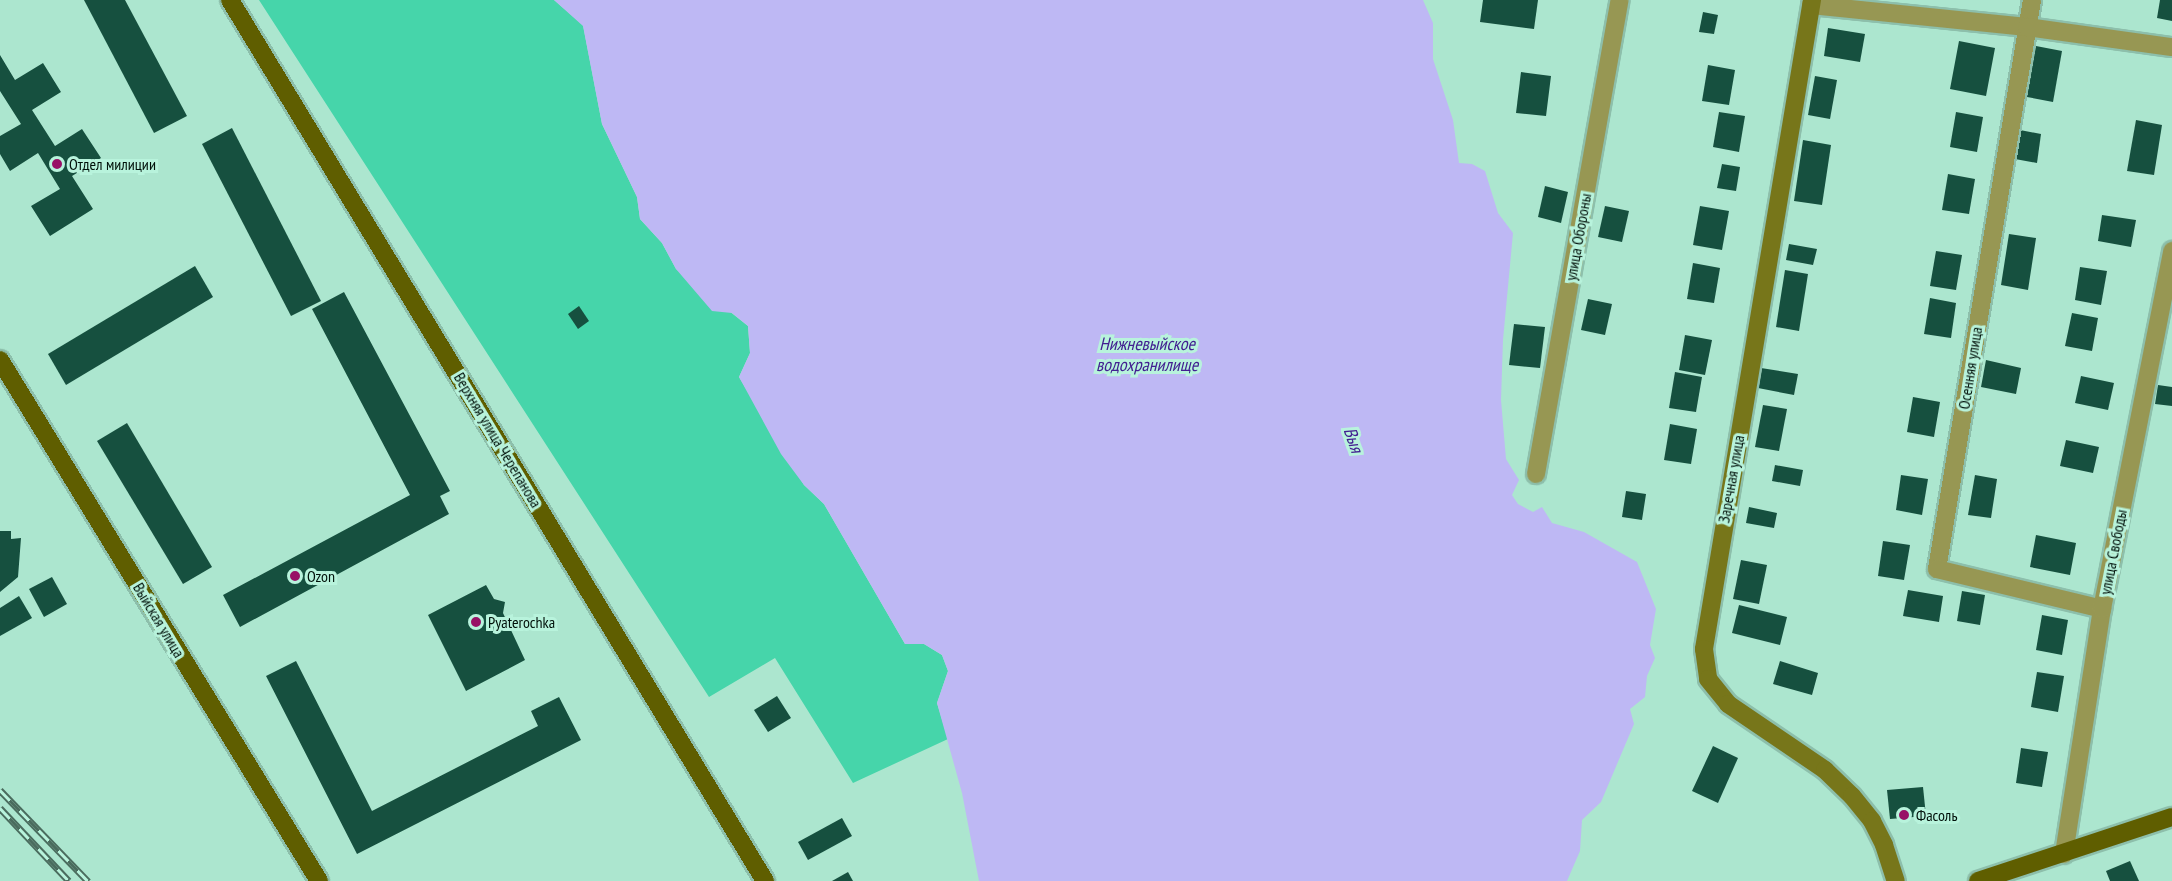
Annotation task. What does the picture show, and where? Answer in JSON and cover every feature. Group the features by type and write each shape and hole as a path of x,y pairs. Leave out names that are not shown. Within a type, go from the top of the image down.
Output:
{"main road":[{"name":"Верхняя улица Черепанова","path":"230,0 765,881"},
{"name":"Выйская улица","path":"0,360 319,881"},
{"path":"1989,880 2172,817"}],"street":[{"name":"улица Обороны","path":"1536,474 1620,0"},
{"name":"Осенняя улица","path":"2031,0 1937,569 2102,609"},
{"path":"1812,3 2027,27 2172,47"},
{"name":"Заречная улица","path":"1812,3 1704,649 1708,680 1728,704 1825,770 1852,796 1872,821 1884,845 1896,881"},
{"name":"улица Свободы","path":"2064,854 2102,609 2172,251"}],"green space":[{"path":"259,0 554,0 583,25 602,124 637,197 640,219 662,243 676,269 748,326 750,353 739,377 804,485 824,504 905,644 924,644 942,655 948,671 937,703 948,739 853,783 775,658 709,697"}],"water":[{"name":"Нижневыйское водохранилище","path":"554,0 1423,0 1433,23 1433,59 1453,120 1459,163 1472,164 1485,171 1498,213 1513,233 1503,340 1501,400 1506,459 1519,480 1512,495 1518,504 1533,512 1542,507 1552,523 1584,532 1637,562 1656,609 1650,645 1655,658 1647,676 1645,697 1630,709 1634,724 1601,802 1582,820 1580,851 1567,881 979,881 962,793 937,703 948,671 942,655 924,644 905,644 824,504 804,485 781,454 739,377 750,353 748,326 732,313 712,311 676,269 662,243 640,219 637,197 602,124 583,26"}],"building":[{"path":"84,0 125,0 187,116 154,133"},
{"path":"1483,0 1538,0 1534,29 1480,22"},
{"path":"2160,0 2172,0 2172,21 2157,18"},
{"path":"1703,12 1718,15 1714,34 1699,32"},
{"path":"1828,28 1865,34 1860,62 1824,56"},
{"path":"1959,41 1995,48 1986,96 1950,89"},
{"path":"2036,46 2062,51 2053,102 2027,97"},
{"path":"0,55 15,80 43,63 61,92 32,110 55,146 82,129 101,158 72,176 93,209 50,236 31,206 60,189 38,153 10,171 0,154 0,136 21,124 0,91"},
{"path":"1708,65 1735,70 1729,105 1702,101"},
{"path":"1521,72 1551,76 1546,116 1516,113"},
{"path":"1815,76 1837,80 1830,119 1808,115"},
{"path":"1719,112 1745,116 1739,152 1713,147"},
{"path":"1956,112 1983,117 1977,152 1950,147"},
{"path":"2136,120 2162,125 2154,175 2127,171"},
{"path":"232,128 321,301 291,316 202,144"},
{"path":"2020,130 2041,134 2037,163 2015,159"},
{"path":"1803,140 1831,145 1822,205 1794,201"},
{"path":"1722,164 1740,167 1736,191 1717,188"},
{"path":"1948,174 1975,179 1969,214 1942,210"},
{"path":"1545,186 1568,192 1561,223 1538,217"},
{"path":"1605,206 1629,211 1622,242 1598,237"},
{"path":"1700,206 1729,211 1722,250 1693,245"},
{"path":"2102,215 2136,220 2131,247 2098,241"},
{"path":"2009,234 2036,238 2028,290 2001,285"},
{"path":"1789,244 1817,249 1813,265 1786,260"},
{"path":"1936,251 1962,255 1956,290 1930,286"},
{"path":"1693,263 1720,268 1714,303 1687,299"},
{"path":"195,266 213,297 66,385 48,354"},
{"path":"2080,267 2107,271 2101,305 2075,300"},
{"path":"1785,270 1808,274 1799,331 1776,327"},
{"path":"344,292 450,491 440,496 449,514 240,627 223,595 410,495 312,309"},
{"path":"1930,298 1956,303 1951,338 1924,334"},
{"path":"1588,299 1612,304 1605,335 1581,330"},
{"path":"579,306 589,321 578,329 568,314"},
{"path":"2072,313 2098,318 2092,351 2065,346"},
{"path":"1514,324 1545,327 1540,368 1509,365"},
{"path":"1685,335 1712,340 1705,375 1679,370"},
{"path":"1986,360 2021,368 2016,394 1981,387"},
{"path":"1761,368 1798,374 1794,395 1758,388"},
{"path":"1675,372 1702,377 1696,412 1669,408"},
{"path":"2081,376 2114,383 2108,410 2075,403"},
{"path":"2158,385 2172,387 2172,406 2155,404"},
{"path":"1913,397 1940,402 1934,437 1907,432"},
{"path":"1763,405 1787,409 1779,451 1755,447"},
{"path":"127,423 212,567 183,584 97,441"},
{"path":"1670,424 1697,429 1691,464 1664,460"},
{"path":"2066,440 2099,447 2093,473 2060,466"},
{"path":"1775,465 1803,470 1800,486 1772,481"},
{"path":"1901,475 1928,479 1922,515 1896,510"},
{"path":"1975,475 1997,479 1991,518 1968,515"},
{"path":"1626,491 1646,494 1642,520 1622,517"},
{"path":"1749,507 1777,513 1774,528 1746,523"},
{"path":"0,531 11,531 11,539 21,538 18,577 0,592"},
{"path":"2036,535 2076,543 2070,575 2030,567"},
{"path":"1883,541 1910,545 1904,580 1878,576"},
{"path":"1741,560 1767,565 1759,604 1733,599"},
{"path":"52,577 67,604 44,617 29,589"},
{"path":"486,585 494,599 505,602 503,613 525,660 466,691 428,615"},
{"path":"1908,590 1943,596 1939,622 1903,616"},
{"path":"1962,591 1985,595 1980,625 1957,621"},
{"path":"19,596 32,618 0,636 0,608"},
{"path":"1739,605 1787,617 1780,645 1732,633"},
{"path":"2042,615 2068,620 2062,655 2036,650"},
{"path":"296,661 372,811 538,726 531,711 559,697 581,740 357,854 266,676"},
{"path":"1780,661 1818,673 1812,695 1773,684"},
{"path":"2037,672 2064,676 2058,712 2031,707"},
{"path":"777,696 791,718 768,732 754,710"},
{"path":"1713,746 1738,758 1718,803 1692,791"},
{"path":"2021,748 2048,752 2042,787 2016,783"},
{"path":"1923,787 1926,816 1890,819 1887,790"},
{"path":"842,818 852,836 808,860 798,842"},
{"path":"2130,861 2139,881 2110,881 2106,871"},
{"path":"848,872 853,881 832,881"}],"railway":[{"path":"0,790 88,881"},
{"path":"0,808 69,881"}],"place":[{"name":"Отдел милиции","path":"57,164"},
{"name":"Ozon","path":"295,576"},
{"name":"Pyaterochka","path":"476,622"},
{"name":"Фасоль","path":"1904,815"}],"water label":[{"name":"Выя","path":"1353,440"}]}
